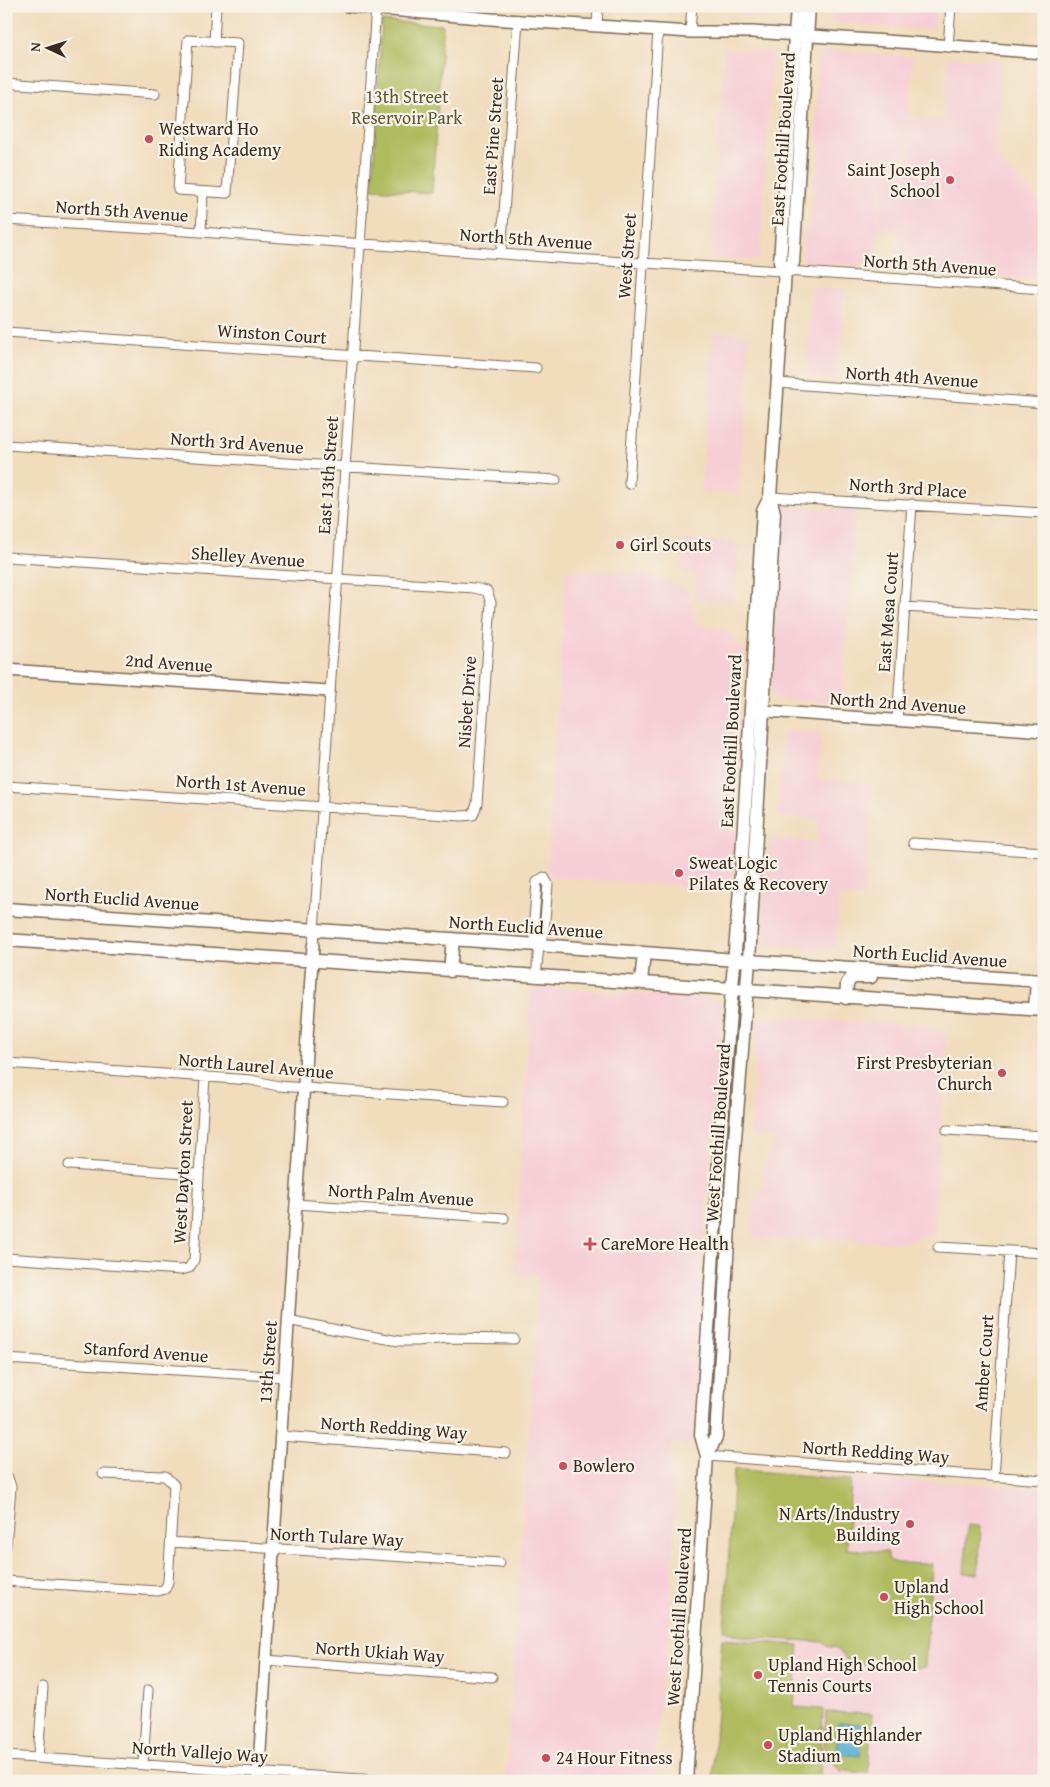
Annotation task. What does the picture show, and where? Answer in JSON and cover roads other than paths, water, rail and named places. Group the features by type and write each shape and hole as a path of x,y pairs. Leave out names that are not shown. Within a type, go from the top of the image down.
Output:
{"main road":[{"name":"East Foothill Boulevard","path":"798,6 801,35"},
{"name":"East Foothill Boulevard","path":"746,990 750,962 774,513 770,497 785,271 780,262 801,35 809,6"},
{"name":"East Foothill Boulevard","path":"731,989 740,888 763,511 770,497"},
{"name":"North Euclid Avenue","path":"6,909 1041,981"},
{"path":"450,970 452,939"},
{"path":"6,940 1039,1010 1041,981"},
{"path":"641,982 644,953"},
{"path":"846,998 847,984 852,978 857,976 899,979 933,974"},
{"name":"West Foothill Boulevard","path":"686,1781 707,1456 701,1435 731,989"},
{"name":"West Foothill Boulevard","path":"707,1456 716,1437 727,1247 746,990"},
{"path":"718,1173 725,1180 722,1230 723,1239 727,1247"}],"street":[{"path":"214,42 216,6"},
{"path":"346,6 597,26 690,32 728,31 801,35 1044,54"},
{"path":"597,26 598,6"},
{"path":"690,32 692,6"},
{"path":"948,47 951,6"},
{"name":"East 13th Street","path":"313,946 376,8"},
{"name":"East Pine Street","path":"501,254 518,20"},
{"name":"West Street","path":"629,484 658,30"},
{"path":"188,40 214,42 238,43 227,194 178,190 188,40"},
{"path":"6,84 155,94"},
{"path":"201,232 203,192"},
{"name":"North 5th Avenue","path":"6,220 1044,289"},
{"name":"Winston Court","path":"6,332 536,368"},
{"name":"North 4th Avenue","path":"778,383 1044,403"},
{"name":"North 3rd Avenue","path":"6,445 556,480"},
{"name":"North 3rd Place","path":"770,497 1044,513"},
{"name":"East Mesa Court","path":"897,721 912,504"},
{"name":"Shelley Avenue","path":"6,558 474,588 487,591"},
{"name":"Nisbet Drive","path":"473,815 477,804 491,603 487,591"},
{"path":"905,606 1044,616"},
{"name":"2nd Avenue","path":"6,670 329,691"},
{"name":"North 2nd Avenue","path":"750,710 1044,731"},
{"name":"North 1st Avenue","path":"6,786 462,816 473,815"},
{"path":"913,843 1044,852"},
{"path":"536,976 539,945 545,923 548,884 544,877 537,882 533,932 539,945"},
{"name":"13th Street","path":"258,1776 313,946"},
{"name":"North Laurel Avenue","path":"6,1063 251,1080 278,1086 503,1102"},
{"name":"West Dayton Street","path":"6,1258 181,1270 189,1268 194,1260 205,1077"},
{"path":"947,1130 1044,1136"},
{"path":"69,1165 198,1174"},
{"name":"North Palm Avenue","path":"296,1204 504,1218"},
{"path":"938,1247 1044,1253"},
{"name":"Amber Court","path":"994,1477 1009,1251"},
{"path":"288,1320 399,1341 448,1338 514,1339"},
{"name":"Stanford Avenue","path":"6,1359 284,1377"},
{"name":"North Redding Way","path":"280,1436 506,1453"},
{"name":"North Redding Way","path":"707,1456 1044,1480"},
{"path":"6,1581 123,1590 158,1591 165,1589 168,1582 174,1485 165,1476 104,1474"},
{"path":"6,1546 11,1487 7,1477"},
{"name":"North Tulare Way","path":"171,1542 500,1563"},
{"name":"North Ukiah Way","path":"266,1660 492,1677"},
{"path":"38,1758 42,1687"},
{"path":"143,1764 148,1690"},
{"name":"North Vallejo Way","path":"6,1756 143,1764 258,1776 392,1781"}],"water":[{"path":"838,1723 862,1724 860,1756 836,1754"}],"place":[{"name":"Westward Ho Riding Academy","path":"149,139"},
{"name":"Saint Joseph School","path":"950,180"},
{"name":"Girl Scouts","path":"620,545"},
{"name":"Sweat Logic Pilates & Recovery","path":"679,873"},
{"name":"First Presbyterian Church","path":"1002,1073"},
{"name":"CareMore Health","path":"590,1244"},
{"name":"Bowlero","path":"563,1466"},
{"name":"N Arts/Industry Building","path":"910,1524"},
{"name":"Upland High School","path":"884,1597"},
{"name":"Upland High School Tennis Courts","path":"758,1675"},
{"name":"Upland Highlander Stadium","path":"768,1745"},
{"name":"24 Hour Fitness","path":"546,1758"}],"park label":[{"name":"13th Street Reservoir Park","path":"407,107"}]}
